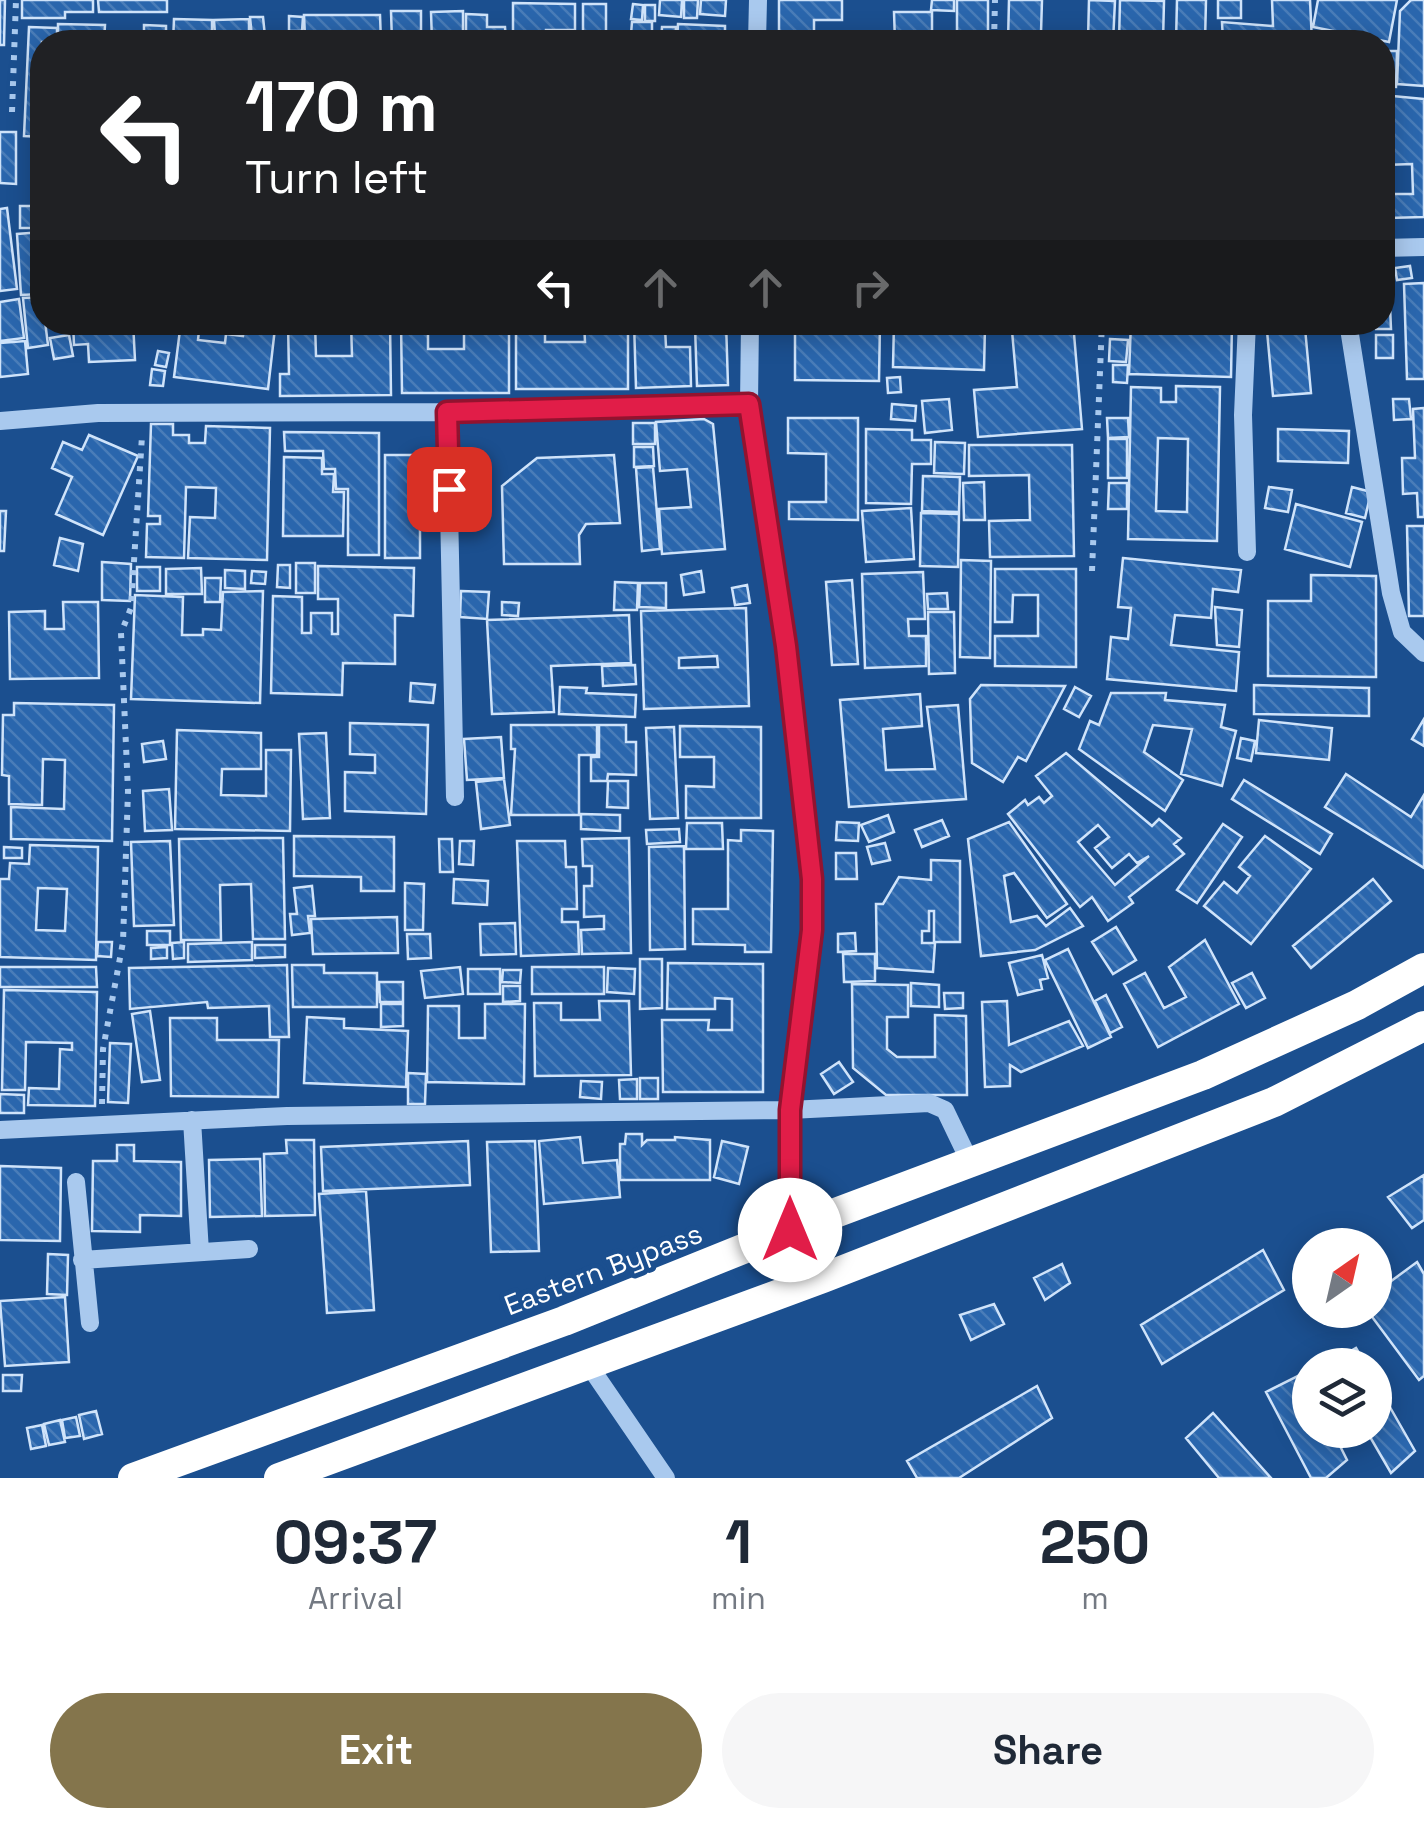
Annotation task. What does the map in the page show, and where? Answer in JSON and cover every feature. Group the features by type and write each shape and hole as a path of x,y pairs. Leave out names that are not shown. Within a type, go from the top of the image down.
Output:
{"highway":[{"name":"Eastern Bypass","path":"133,1478 564,1321 790,1230 1202,1075 1358,1005 1424,968"},
{"path":"280,1478 823,1278 1274,1102 1424,1026"}],"street":[{"path":"757,30 758,0"},
{"path":"1395,248 1424,247"},
{"path":"750,335 749,404 786,646 812,879 812,930 790,1110 790,1230"},
{"path":"1246,335 1243,415 1247,552"},
{"path":"1350,335 1391,592 1402,632 1424,653"},
{"path":"0,421 144,413 447,412 749,404"},
{"path":"447,412 456,798"},
{"path":"0,1130 192,1120 938,1105 970,1162"},
{"path":"192,1120 200,1252"},
{"path":"76,1182 90,1323"},
{"path":"82,1260 248,1249"},
{"path":"588,1364 666,1478"}],"path":[{"path":"12,112 16,0"},
{"path":"994,30 995,0"},
{"path":"1092,572 1101,335"},
{"path":"101,1125 103,1049 123,942 128,790 121,633 131,608 144,413"}],"building":[{"path":"0,0 5,0 4,45 0,45"},
{"path":"22,0 93,0 93,12 65,12 65,18 22,18"},
{"path":"98,0 167,0 167,12 99,12"},
{"path":"660,0 682,0 681,17 659,15"},
{"path":"684,0 698,0 697,18 684,18"},
{"path":"701,0 726,0 725,16 700,14"},
{"path":"779,0 842,0 842,20 814,20 814,30 779,30"},
{"path":"932,0 954,0 954,11 931,10"},
{"path":"957,0 988,0 988,30 957,30"},
{"path":"1009,0 1042,0 1041,30 1008,30"},
{"path":"1089,0 1115,1 1114,30 1088,30"},
{"path":"1120,0 1164,1 1163,30 1119,30"},
{"path":"1177,0 1206,0 1205,30 1176,30"},
{"path":"1218,0 1241,0 1241,18 1218,18"},
{"path":"1272,0 1310,0 1311,30 1222,30 1222,22 1273,26"},
{"path":"1318,0 1397,0 1391,30 1313,27"},
{"path":"1411,0 1424,0 1424,86 1397,84 1400,11"},
{"path":"513,3 575,4 575,30 513,30"},
{"path":"583,4 606,4 606,30 583,30"},
{"path":"633,4 643,5 642,20 631,19"},
{"path":"645,5 655,5 655,21 645,21"},
{"path":"391,11 421,11 421,30 392,30"},
{"path":"463,11 463,30 432,30 431,12"},
{"path":"894,12 932,12 932,30 895,30"},
{"path":"466,14 487,15 487,27 505,30 466,30"},
{"path":"304,15 380,15 381,30 305,30"},
{"path":"289,16 303,17 302,30 289,30"},
{"path":"250,17 263,17 264,30 251,30"},
{"path":"174,19 212,20 212,30 174,30"},
{"path":"249,19 249,30 215,30 214,20"},
{"path":"632,22 652,22 652,30 631,30"},
{"path":"58,24 105,25 105,30 58,30"},
{"path":"678,24 725,26 725,30 678,30"},
{"path":"144,25 166,26 166,30 144,30"},
{"path":"29,27 57,28 30,30 30,136 24,136"},
{"path":"1395,96 1424,99 1424,217 1395,218 1395,194 1413,194 1412,164 1395,165"},
{"path":"0,132 16,132 16,184 0,183"},
{"path":"20,206 30,206 30,228 20,228"},
{"path":"7,208 17,289 0,291 0,209"},
{"path":"30,233 30,295 21,295 17,234"},
{"path":"1410,266 1412,278 1397,280 1395,268"},
{"path":"1424,283 1424,379 1407,379 1404,284"},
{"path":"23,298 30,298 30,335 47,335 48,345 28,348"},
{"path":"19,299 24,338 0,341 0,302"},
{"path":"69,335 73,356 54,359 50,338"},
{"path":"74,335 134,335 135,360 89,362 88,344 74,345"},
{"path":"179,335 199,335 198,340 225,343 226,335 274,335 268,389 174,377"},
{"path":"288,335 315,335 316,356 352,356 351,335 390,335 391,395 280,396 280,374 289,374"},
{"path":"401,335 428,335 428,349 464,349 464,335 509,335 509,393 402,393"},
{"path":"516,335 545,335 545,342 585,342 585,335 628,335 628,389 516,389"},
{"path":"634,335 665,335 666,347 690,347 691,386 636,388"},
{"path":"695,335 726,335 728,385 697,386"},
{"path":"795,335 880,335 879,381 795,380"},
{"path":"894,335 985,335 984,370 893,367"},
{"path":"1012,335 1074,335 1082,429 978,437 974,390 1017,387"},
{"path":"1130,335 1232,335 1231,377 1129,374"},
{"path":"1267,335 1306,335 1311,393 1273,396"},
{"path":"1376,335 1393,335 1393,358 1376,358"},
{"path":"1110,339 1128,340 1126,362 1109,361"},
{"path":"25,341 28,374 0,377 0,343"},
{"path":"158,351 169,353 166,367 155,365"},
{"path":"1113,365 1128,365 1127,383 1113,382"},
{"path":"152,369 165,371 163,386 150,385"},
{"path":"900,377 901,392 888,393 887,378"},
{"path":"1176,386 1220,387 1217,541 1128,539 1131,387 1161,388 1161,402 1176,402","holes":["1158,438 1188,439 1187,512 1156,511"]},
{"path":"949,399 952,430 925,433 922,401"},
{"path":"1393,399 1409,399 1411,419 1394,420"},
{"path":"892,404 916,406 915,421 891,419"},
{"path":"1424,408 1424,517 1418,517 1417,493 1403,494 1402,458 1415,458 1413,409"},
{"path":"788,418 858,418 858,520 789,519 789,502 826,502 826,454 788,453"},
{"path":"1107,418 1128,418 1129,437 1108,438"},
{"path":"704,419 713,424 725,549 662,554 659,509 691,507 687,469 660,471 656,422"},
{"path":"633,423 655,423 655,444 633,444"},
{"path":"151,424 173,424 173,435 189,435 189,443 205,443 206,426 270,428 267,560 188,558 190,517 215,518 216,488 186,487 184,558 146,557 147,524 160,524 160,516 148,516"},
{"path":"866,429 912,430 912,440 931,440 931,464 912,464 911,504 866,503"},
{"path":"1278,429 1349,431 1348,463 1278,461"},
{"path":"284,432 379,433 379,555 348,555 348,489 336,489 335,469 324,469 323,451 285,451"},
{"path":"89,435 138,456 103,535 56,514 72,477 52,468 63,442 82,450"},
{"path":"1108,439 1127,439 1127,478 1108,478"},
{"path":"935,442 965,443 964,474 934,473"},
{"path":"969,445 1072,445 1074,556 990,557 989,521 1030,520 1029,475 969,476"},
{"path":"634,447 653,447 654,466 634,467"},
{"path":"385,455 420,455 420,558 385,558"},
{"path":"614,455 620,523 586,524 579,535 580,564 504,564 502,486 537,458"},
{"path":"284,457 322,458 322,474 334,474 333,492 344,492 343,536 283,536"},
{"path":"653,467 660,549 642,551 636,468"},
{"path":"923,476 960,477 959,512 922,511"},
{"path":"984,482 985,520 964,520 963,483"},
{"path":"1109,483 1127,483 1127,509 1108,509"},
{"path":"1269,487 1292,490 1288,512 1265,508"},
{"path":"1352,487 1371,492 1365,518 1346,513"},
{"path":"1296,504 1362,522 1350,567 1285,549"},
{"path":"911,508 914,559 866,562 862,511"},
{"path":"0,511 6,511 4,551 0,551"},
{"path":"921,513 959,514 958,567 920,566"},
{"path":"1407,526 1424,526 1424,616 1409,616"},
{"path":"60,538 83,544 78,571 54,565"},
{"path":"1123,558 1241,570 1238,592 1213,589 1211,618 1175,615 1171,645 1239,652 1236,691 1107,679 1111,637 1128,639 1131,608 1118,607"},
{"path":"961,560 991,561 990,658 960,657"},
{"path":"102,562 131,564 130,601 102,600"},
{"path":"296,563 315,563 315,593 296,593"},
{"path":"278,565 290,565 290,588 277,587"},
{"path":"318,566 414,568 413,616 395,615 395,664 343,663 342,695 271,693 273,596 302,597 302,633 311,633 311,613 332,613 332,634 338,634 338,599 318,599"},
{"path":"137,567 160,567 160,591 137,591"},
{"path":"201,568 202,594 166,594 166,569"},
{"path":"995,569 1076,569 1076,667 995,666 995,636 1038,636 1038,595 1013,595 1012,622 995,622"},
{"path":"225,570 245,571 245,589 225,588"},
{"path":"252,571 266,572 265,584 251,583"},
{"path":"701,571 704,592 684,595 681,575"},
{"path":"923,572 925,619 908,619 909,636 926,636 926,666 865,668 862,574"},
{"path":"1311,575 1376,576 1376,677 1268,676 1268,601 1311,601"},
{"path":"205,578 221,578 220,602 205,602"},
{"path":"852,580 858,664 832,665 826,582"},
{"path":"615,582 638,583 637,610 614,610"},
{"path":"640,583 666,583 666,608 639,607"},
{"path":"747,585 750,603 735,605 732,588"},
{"path":"263,591 260,703 131,699 135,595 183,597 182,635 203,635 203,629 221,630 223,592"},
{"path":"461,591 489,592 487,619 460,617"},
{"path":"947,593 948,609 928,609 927,594"},
{"path":"63,602 98,602 99,678 10,679 9,612 45,611 45,629 64,629"},
{"path":"502,602 519,603 518,616 502,615"},
{"path":"1215,607 1242,610 1239,647 1217,645"},
{"path":"746,608 749,706 644,709 641,611","holes":["717,656 718,667 679,668 679,658"]},
{"path":"928,612 954,612 955,673 929,674"},
{"path":"629,615 631,663 551,666 554,712 492,714 487,620"},
{"path":"635,665 636,684 603,686 602,666"},
{"path":"411,683 435,685 433,703 410,701"},
{"path":"981,685 1065,686 1026,761 1018,757 1003,782 972,763 970,699"},
{"path":"1254,685 1369,688 1369,716 1254,714"},
{"path":"560,687 587,688 586,693 636,695 635,717 559,714"},
{"path":"1075,687 1091,696 1079,717 1064,709"},
{"path":"1111,693 1166,693 1165,700 1225,705 1221,727 1236,731 1222,786 1181,774 1192,729 1153,725 1144,752 1183,780 1165,811 1079,749 1090,721 1099,725"},
{"path":"920,694 922,726 883,729 886,770 935,769 927,707 958,705 966,799 849,807 840,700"},
{"path":"14,703 114,705 112,841 11,839 11,807 64,809 65,760 43,759 42,805 9,804 9,776 2,775 3,715 14,715"},
{"path":"1424,719 1424,746 1412,739"},
{"path":"1259,720 1332,728 1329,760 1256,753"},
{"path":"350,723 428,725 426,814 345,811 345,772 375,773 375,755 350,754"},
{"path":"511,725 597,725 597,755 579,755 579,815 511,815 515,749 511,749"},
{"path":"599,725 626,725 626,742 636,742 636,775 608,774 607,781 591,781 591,757 599,757"},
{"path":"680,726 761,727 761,818 686,818 686,786 714,787 714,757 680,757"},
{"path":"674,727 678,818 650,819 646,728"},
{"path":"177,730 261,733 261,769 222,769 221,795 266,796 266,750 291,750 290,831 175,829"},
{"path":"326,733 330,818 303,819 299,734"},
{"path":"501,737 504,778 467,780 464,739"},
{"path":"1241,738 1255,741 1251,761 1237,758"},
{"path":"163,741 166,759 144,762 142,744"},
{"path":"1066,753 1152,826 1159,819 1181,838 1174,844 1184,854 1129,897 1133,903 1108,921 1092,897 1080,907 1008,814 1025,800 1028,805 1039,797 1044,803 1052,796 1036,776","holes":["1098,825 1109,837 1095,848 1112,868 1129,854 1137,863 1149,856 1115,885 1078,842"]},
{"path":"1346,774 1411,817 1424,795 1424,868 1325,807"},
{"path":"504,779 510,825 481,829 476,782"},
{"path":"1244,780 1332,834 1320,854 1232,799"},
{"path":"608,781 628,781 628,808 607,807"},
{"path":"169,789 172,830 145,831 143,791"},
{"path":"581,814 620,815 620,831 581,829"},
{"path":"888,815 894,832 869,842 861,825"},
{"path":"942,820 949,836 922,847 915,830"},
{"path":"837,822 859,823 858,841 836,840"},
{"path":"1009,822 1067,904 1047,918 1014,873 1004,876 1011,922 1037,916 1046,926 1070,908 1083,926 1035,950 981,956 968,839"},
{"path":"687,823 722,823 723,849 686,849"},
{"path":"1223,824 1242,837 1197,903 1177,890"},
{"path":"679,829 680,842 647,844 646,830"},
{"path":"741,830 773,831 771,952 745,952 745,945 693,944 693,909 728,909 728,840 741,841"},
{"path":"294,836 394,837 394,891 361,891 361,877 294,876"},
{"path":"1265,836 1311,869 1251,944 1204,906 1224,882 1237,893 1250,876 1239,867"},
{"path":"283,838 285,939 253,939 251,884 220,885 221,940 181,940 179,839"},
{"path":"629,838 631,953 582,954 581,930 604,929 604,916 584,917 584,886 592,886 592,866 583,866 582,839"},
{"path":"439,839 452,839 453,872 440,872"},
{"path":"170,841 174,925 134,926 131,842"},
{"path":"460,841 474,841 473,865 459,864"},
{"path":"517,841 565,841 566,867 576,867 577,909 562,909 562,922 578,922 579,954 521,956"},
{"path":"885,843 890,860 872,864 867,847"},
{"path":"30,845 98,847 96,960 0,957 0,879 9,879 10,863 29,864","holes":["38,888 67,889 65,931 36,930"]},
{"path":"684,846 685,949 650,950 649,847"},
{"path":"4,847 22,848 22,858 4,858"},
{"path":"836,853 856,853 857,879 836,879"},
{"path":"931,860 960,861 960,942 934,942 934,911 929,911 929,931 922,931 922,943 935,943 933,972 877,968 876,904 883,904 899,877 931,880"},
{"path":"454,879 488,881 487,905 453,903"},
{"path":"1373,879 1391,901 1311,968 1293,946"},
{"path":"405,883 424,884 423,930 405,930"},
{"path":"312,886 315,916 308,916 310,933 292,935 290,914 297,914 294,888"},
{"path":"397,917 398,953 313,954 311,919"},
{"path":"515,923 516,954 481,955 480,924"},
{"path":"1116,927 1136,960 1113,974 1092,942"},
{"path":"147,931 170,931 170,945 147,945"},
{"path":"855,933 856,951 838,952 838,934"},
{"path":"407,934 430,934 431,958 408,959"},
{"path":"1205,940 1239,1004 1158,1047 1124,984 1145,973 1164,1008 1186,997 1169,967"},
{"path":"98,942 112,942 111,957 97,956"},
{"path":"184,942 184,958 173,959 172,943"},
{"path":"252,942 252,960 188,962 188,944"},
{"path":"255,945 285,945 285,957 255,958"},
{"path":"167,947 167,958 151,959 151,948"},
{"path":"1068,949 1111,1037 1088,1048 1045,960"},
{"path":"843,954 875,954 875,981 844,982"},
{"path":"1042,955 1048,978 1040,980 1042,989 1018,995 1009,963"},
{"path":"640,959 662,959 662,1008 640,1009"},
{"path":"668,963 763,964 763,1092 663,1092 662,1020 709,1020 708,1030 732,1030 732,999 715,998 715,1009 667,1009"},
{"path":"287,965 289,1037 270,1037 269,1006 208,1008 207,1002 130,1009 129,968"},
{"path":"292,965 324,965 324,973 377,973 377,1007 293,1007"},
{"path":"0,967 96,967 97,987 0,987"},
{"path":"460,967 463,994 425,998 421,971"},
{"path":"532,967 604,967 604,994 532,994"},
{"path":"608,968 635,969 634,994 607,992"},
{"path":"468,969 500,969 500,994 468,994"},
{"path":"503,970 521,970 520,983 502,982"},
{"path":"1252,973 1265,998 1246,1008 1232,983"},
{"path":"379,982 403,982 403,1002 380,1002"},
{"path":"911,983 939,985 939,1007 911,1006"},
{"path":"852,984 908,985 908,1017 887,1017 887,1049 897,1057 935,1057 935,1015 966,1016 967,1095 886,1095 853,1068"},
{"path":"503,986 520,986 520,1001 503,1002"},
{"path":"4,990 97,992 95,1106 28,1105 29,1088 59,1089 60,1049 72,1050 72,1043 26,1042 25,1090 2,1090"},
{"path":"944,993 963,993 963,1008 945,1009"},
{"path":"1106,995 1122,1027 1110,1033 1095,1001"},
{"path":"599,1001 629,1001 631,1075 535,1076 534,1003 561,1003 561,1020 600,1020"},
{"path":"1007,1001 1009,1045 1069,1021 1083,1046 1021,1072 1010,1065 1010,1086 985,1087 982,1002"},
{"path":"381,1004 403,1004 403,1026 381,1027"},
{"path":"485,1004 525,1004 524,1084 427,1082 428,1006 459,1006 459,1038 485,1038"},
{"path":"150,1011 160,1080 142,1082 132,1014"},
{"path":"307,1017 344,1019 344,1028 408,1031 406,1087 304,1083"},
{"path":"170,1018 217,1018 217,1040 279,1040 278,1097 171,1096"},
{"path":"110,1043 131,1044 128,1103 108,1102"},
{"path":"839,1062 853,1082 834,1094 821,1074"},
{"path":"408,1073 426,1074 425,1104 408,1104"},
{"path":"640,1078 658,1078 658,1099 640,1099"},
{"path":"637,1079 637,1099 620,1099 619,1080"},
{"path":"581,1081 602,1082 601,1099 580,1097"},
{"path":"0,1094 24,1095 24,1113 0,1113"},
{"path":"626,1134 642,1134 642,1145 647,1140 675,1137 710,1140 710,1180 620,1180 620,1144 625,1144"},
{"path":"580,1137 583,1163 617,1160 620,1197 544,1204 539,1141"},
{"path":"286,1140 314,1140 315,1215 265,1216 264,1154 287,1153"},
{"path":"468,1141 470,1185 323,1191 321,1147"},
{"path":"535,1141 539,1251 491,1252 487,1142"},
{"path":"722,1141 748,1147 739,1184 714,1177"},
{"path":"117,1145 134,1145 134,1161 181,1162 181,1216 140,1215 140,1232 92,1231 93,1161 117,1161"},
{"path":"260,1159 262,1216 210,1217 209,1160"},
{"path":"0,1166 61,1168 60,1241 0,1240"},
{"path":"1424,1175 1424,1220 1412,1228 1388,1197"},
{"path":"366,1191 374,1310 327,1313 319,1194"},
{"path":"1263,1250 1284,1290 1162,1364 1141,1325"},
{"path":"48,1254 68,1255 67,1295 47,1294"},
{"path":"1417,1262 1424,1274 1424,1376 1419,1380 1380,1328 1392,1328 1392,1280"},
{"path":"1062,1264 1070,1283 1045,1300 1034,1278"},
{"path":"65,1297 69,1362 5,1366 0,1301"},
{"path":"994,1304 1004,1324 971,1340 960,1315"},
{"path":"3,1375 22,1375 21,1391 3,1391"},
{"path":"1292,1379 1292,1442 1266,1392"},
{"path":"1037,1386 1052,1418 959,1478 917,1478 907,1461"},
{"path":"96,1411 102,1434 84,1439 79,1415"},
{"path":"1392,1411 1415,1451 1391,1473 1376,1448 1392,1448"},
{"path":"1213,1413 1271,1478 1219,1478 1186,1438"},
{"path":"76,1417 80,1436 65,1438 62,1420"},
{"path":"60,1420 65,1442 49,1445 44,1424"},
{"path":"42,1425 46,1446 31,1449 27,1428"},
{"path":"1295,1448 1341,1448 1347,1460 1326,1478 1311,1478"}],"route":[{"path":"449,489 447,412 749,404 786,646 812,879 812,930 790,1110 790,1230"}]}
